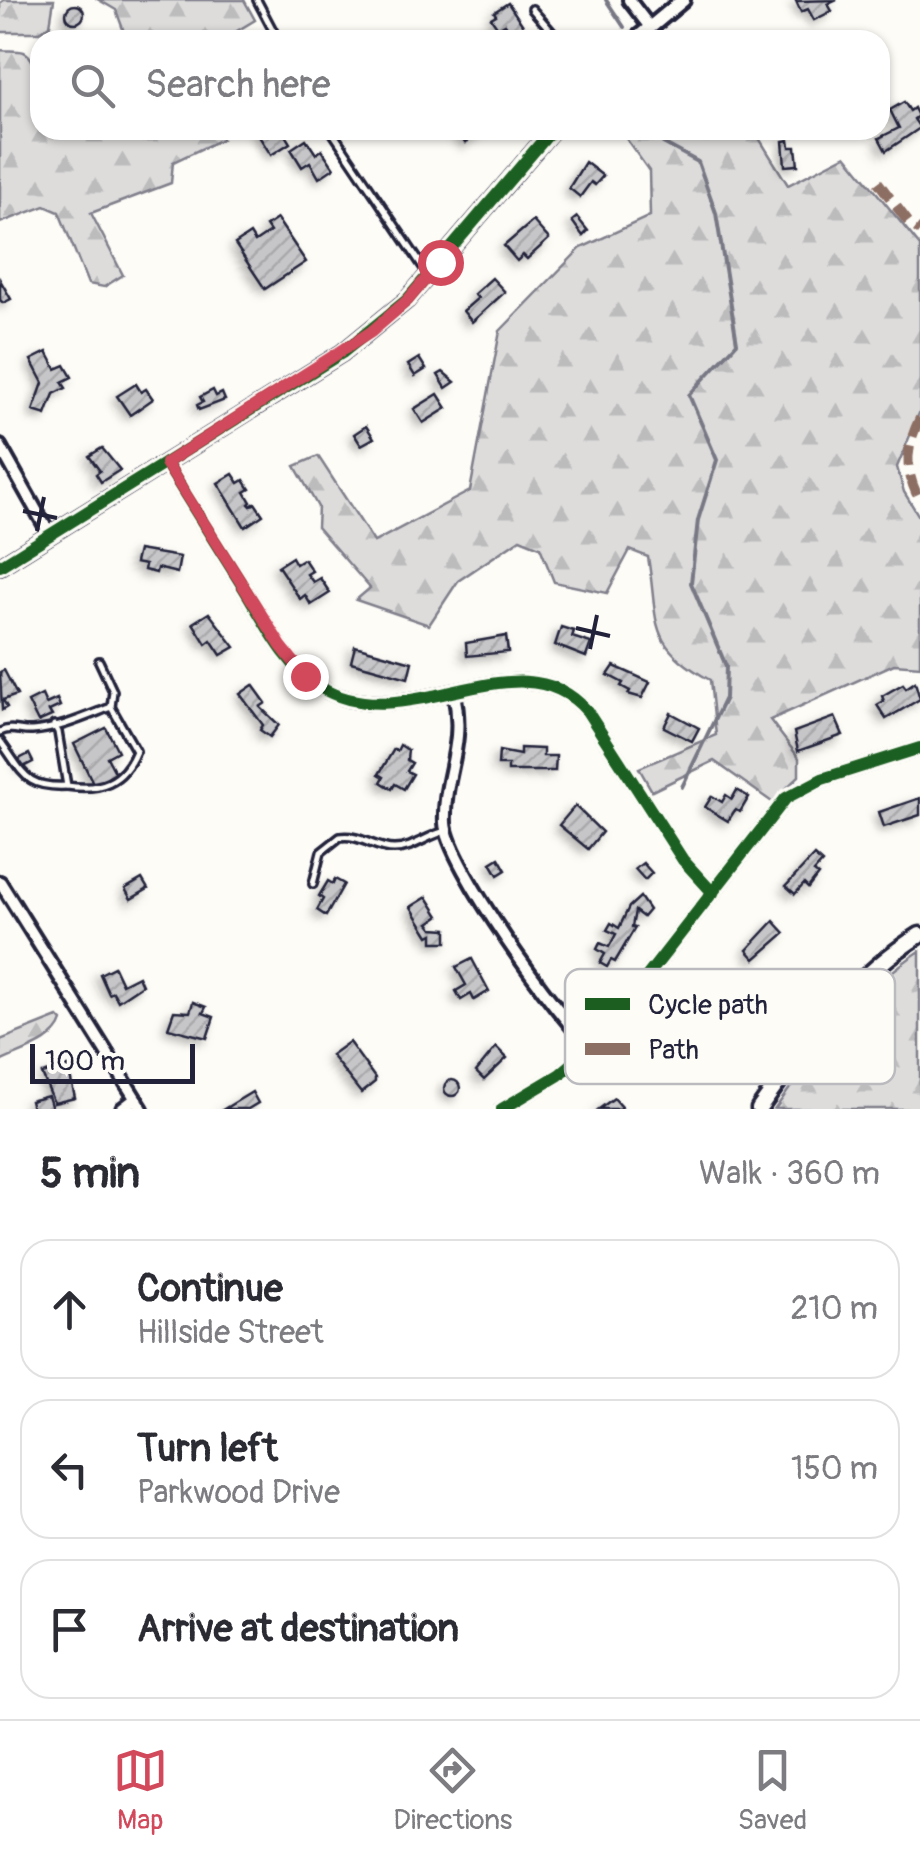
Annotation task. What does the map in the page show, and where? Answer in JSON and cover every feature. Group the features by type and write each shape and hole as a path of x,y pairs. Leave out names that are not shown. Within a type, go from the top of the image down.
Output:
{"main road":[{"path":"873,969 920,934"},
{"path":"759,1109 778,1084"}],"street":[{"path":"630,0 650,26"},
{"path":"646,30 683,0"},
{"path":"0,566 371,332 400,308 544,140"},
{"path":"0,446 50,534"},
{"path":"166,463 281,646 314,683 342,698 373,704 403,703 520,680 539,682 574,698 593,720 684,860 713,893"},
{"path":"454,693 459,739 446,808 446,831 455,854 515,952 565,1020"},
{"path":"653,969 792,793 822,779 920,748"},
{"path":"0,882 139,1104 122,1109"},
{"path":"502,1109 565,1071"}],"lane":[{"path":"256,0 272,30"},
{"path":"532,9 550,30"},
{"path":"338,140 428,276"},
{"path":"0,741 29,779 42,787 96,789 120,776 136,751 111,707 114,691 99,660"},
{"path":"0,732 8,728 32,732 54,724 66,725 111,707"},
{"path":"54,724 68,786"},
{"path":"313,884 321,852 340,837 360,838 390,849 414,845 426,836 446,831"}],"green space":[{"path":"54,0 50,25 30,32 0,32 0,3"},
{"path":"99,0 244,0 255,20 238,30 123,30 116,10"},
{"path":"0,50 24,52 30,57 30,140 220,140 173,162 171,183 91,213 123,275 104,287 88,284 59,212 45,206 0,223"},
{"path":"627,140 760,140 788,185 846,155 920,246 920,411 897,467 904,492 920,518 920,666 894,664 770,720 799,758 799,776 772,802 714,761 652,791 639,768 716,735 710,680 674,655 659,629 648,557 630,550 607,593 554,582 540,547 520,539 458,581 429,625 356,600 370,588 317,527 318,507 295,466 318,456 374,542 470,491 500,331 581,248 650,216 649,171"},
{"path":"920,951 920,1109 775,1109 793,1084 895,1084 898,967"},
{"path":"58,1017 62,1021 52,1035 0,1062 0,1040"}],"building":[{"path":"837,0 828,4 832,11 814,20 808,9 801,12 796,1"},
{"path":"508,3 524,27 509,30 505,24 498,28 491,18 496,15 494,12"},
{"path":"75,5 84,14 75,23 66,14"},
{"path":"904,102 910,111 914,108 918,116 914,119 920,128 886,151 880,140 890,140 890,132 899,128 890,110"},
{"path":"261,140 288,140 290,143 271,155"},
{"path":"307,140 316,154 322,150 334,168 319,178 310,162 302,167 291,149"},
{"path":"789,140 790,147 796,147 798,165 785,166 783,141"},
{"path":"585,162 603,176 595,185 591,182 580,197 569,188"},
{"path":"577,217 588,231 583,236 572,221"},
{"path":"277,219 306,262 265,289 235,244 250,234 255,242 270,232 266,226"},
{"path":"533,221 549,239 527,259 523,255 517,261 504,246"},
{"path":"492,278 505,292 472,322 463,311"},
{"path":"0,280 11,299 3,303 0,300"},
{"path":"47,352 56,369 65,365 72,377 62,382 66,388 54,394 46,415 33,411 43,383 31,360"},
{"path":"419,358 426,369 415,376 408,365"},
{"path":"443,372 455,382 446,388 438,375"},
{"path":"136,384 153,399 130,415 117,396"},
{"path":"213,390 216,396 222,393 225,400 199,410 197,405 203,402 200,397"},
{"path":"438,394 447,408 423,423 414,409"},
{"path":"366,426 374,438 361,445 354,434"},
{"path":"102,448 120,470 101,482 96,474 100,471 89,456"},
{"path":"233,474 239,483 244,480 250,489 245,492 249,504 255,503 263,515 245,527 218,483"},
{"path":"138,550 180,557 177,573 157,568 156,573 144,570 145,565 135,563"},
{"path":"292,557 296,564 304,559 312,571 307,574 313,582 320,578 330,593 311,605 305,595 300,599 278,566"},
{"path":"209,613 235,647 221,655 211,640 206,644 193,623"},
{"path":"561,627 574,631 572,637 591,643 586,657 555,645"},
{"path":"506,636 508,652 467,656 466,643"},
{"path":"355,646 412,662 408,678 351,662"},
{"path":"614,666 650,682 642,698 628,694 630,691 621,686 623,683 608,675"},
{"path":"4,670 17,695 3,700 7,707 2,710 0,672"},
{"path":"915,682 920,699 886,719 877,705 884,701 882,696"},
{"path":"253,685 266,703 260,707 279,725 270,737 260,730 263,725 240,694"},
{"path":"42,695 46,704 57,699 60,706 49,711 52,716 38,722 28,702"},
{"path":"671,713 699,728 692,741 664,727"},
{"path":"835,717 843,735 798,751 794,732"},
{"path":"106,728 118,751 107,757 116,774 94,785 74,744"},
{"path":"400,745 408,750 407,760 412,763 407,771 413,774 404,789 395,784 392,789 381,782 384,777 379,774"},
{"path":"520,748 543,749 543,756 556,756 555,771 508,771 508,765 498,765 499,751 520,755"},
{"path":"29,754 33,762 23,767 19,759"},
{"path":"737,790 749,797 740,812 735,810 728,821 705,807 712,796 722,802 726,795 732,799"},
{"path":"920,798 920,815 884,827 879,812"},
{"path":"575,806 602,832 588,849 559,825"},
{"path":"814,856 822,863 814,872 818,875 808,888 804,884 795,894 786,886"},
{"path":"499,858 506,870 498,875 491,863"},
{"path":"643,863 652,873 645,880 635,869"},
{"path":"142,879 148,889 131,899 125,889"},
{"path":"335,879 344,884 326,916 317,910 323,899 319,896 328,881 333,884"},
{"path":"427,897 439,916 429,923 433,928 447,929 447,942 433,942 433,934 429,936 411,907"},
{"path":"640,897 649,910 643,917 635,911 635,928 615,962 611,960 607,967 600,963 605,954 597,949 600,943 609,947 616,934 607,930 611,923 619,928 629,907"},
{"path":"774,921 785,933 755,959 747,950"},
{"path":"472,959 489,991 474,1000 471,994 461,1000 456,991 466,985 456,967"},
{"path":"114,967 122,984 138,976 142,985 118,1001 113,992 109,994 100,974"},
{"path":"193,1002 206,1007 203,1013 214,1017 207,1038 168,1028 174,1011 190,1012"},
{"path":"349,1042 375,1078 361,1093 331,1055"},
{"path":"496,1047 507,1058 484,1080 476,1072"},
{"path":"68,1067 75,1098 54,1103 42,1074"},
{"path":"452,1080 460,1088 452,1096 444,1088"},
{"path":"252,1092 258,1103 248,1109 224,1109"},
{"path":"48,1096 52,1109 32,1109 30,1101"},
{"path":"614,1098 620,1109 599,1109"}],"waterway":[{"path":"606,0 624,27"},
{"path":"662,140 698,162 716,213 737,343 689,395 717,460 698,520 691,583 726,666 725,698 682,787"}],"marked path":[{"path":"878,182 909,223 920,231"},
{"path":"920,418 908,460 920,501"}],"cycle path":[{"path":"0,566 342,353 407,300 543,140"},
{"path":"166,463 276,641 307,678 353,700 389,703 496,683 529,682 560,690 587,711 683,860 713,893"},
{"path":"653,969 786,798 822,779 920,748"},
{"path":"502,1109 565,1070"}],"route":[{"path":"305,676 281,646 166,463 371,332 408,300 440,262"}]}
